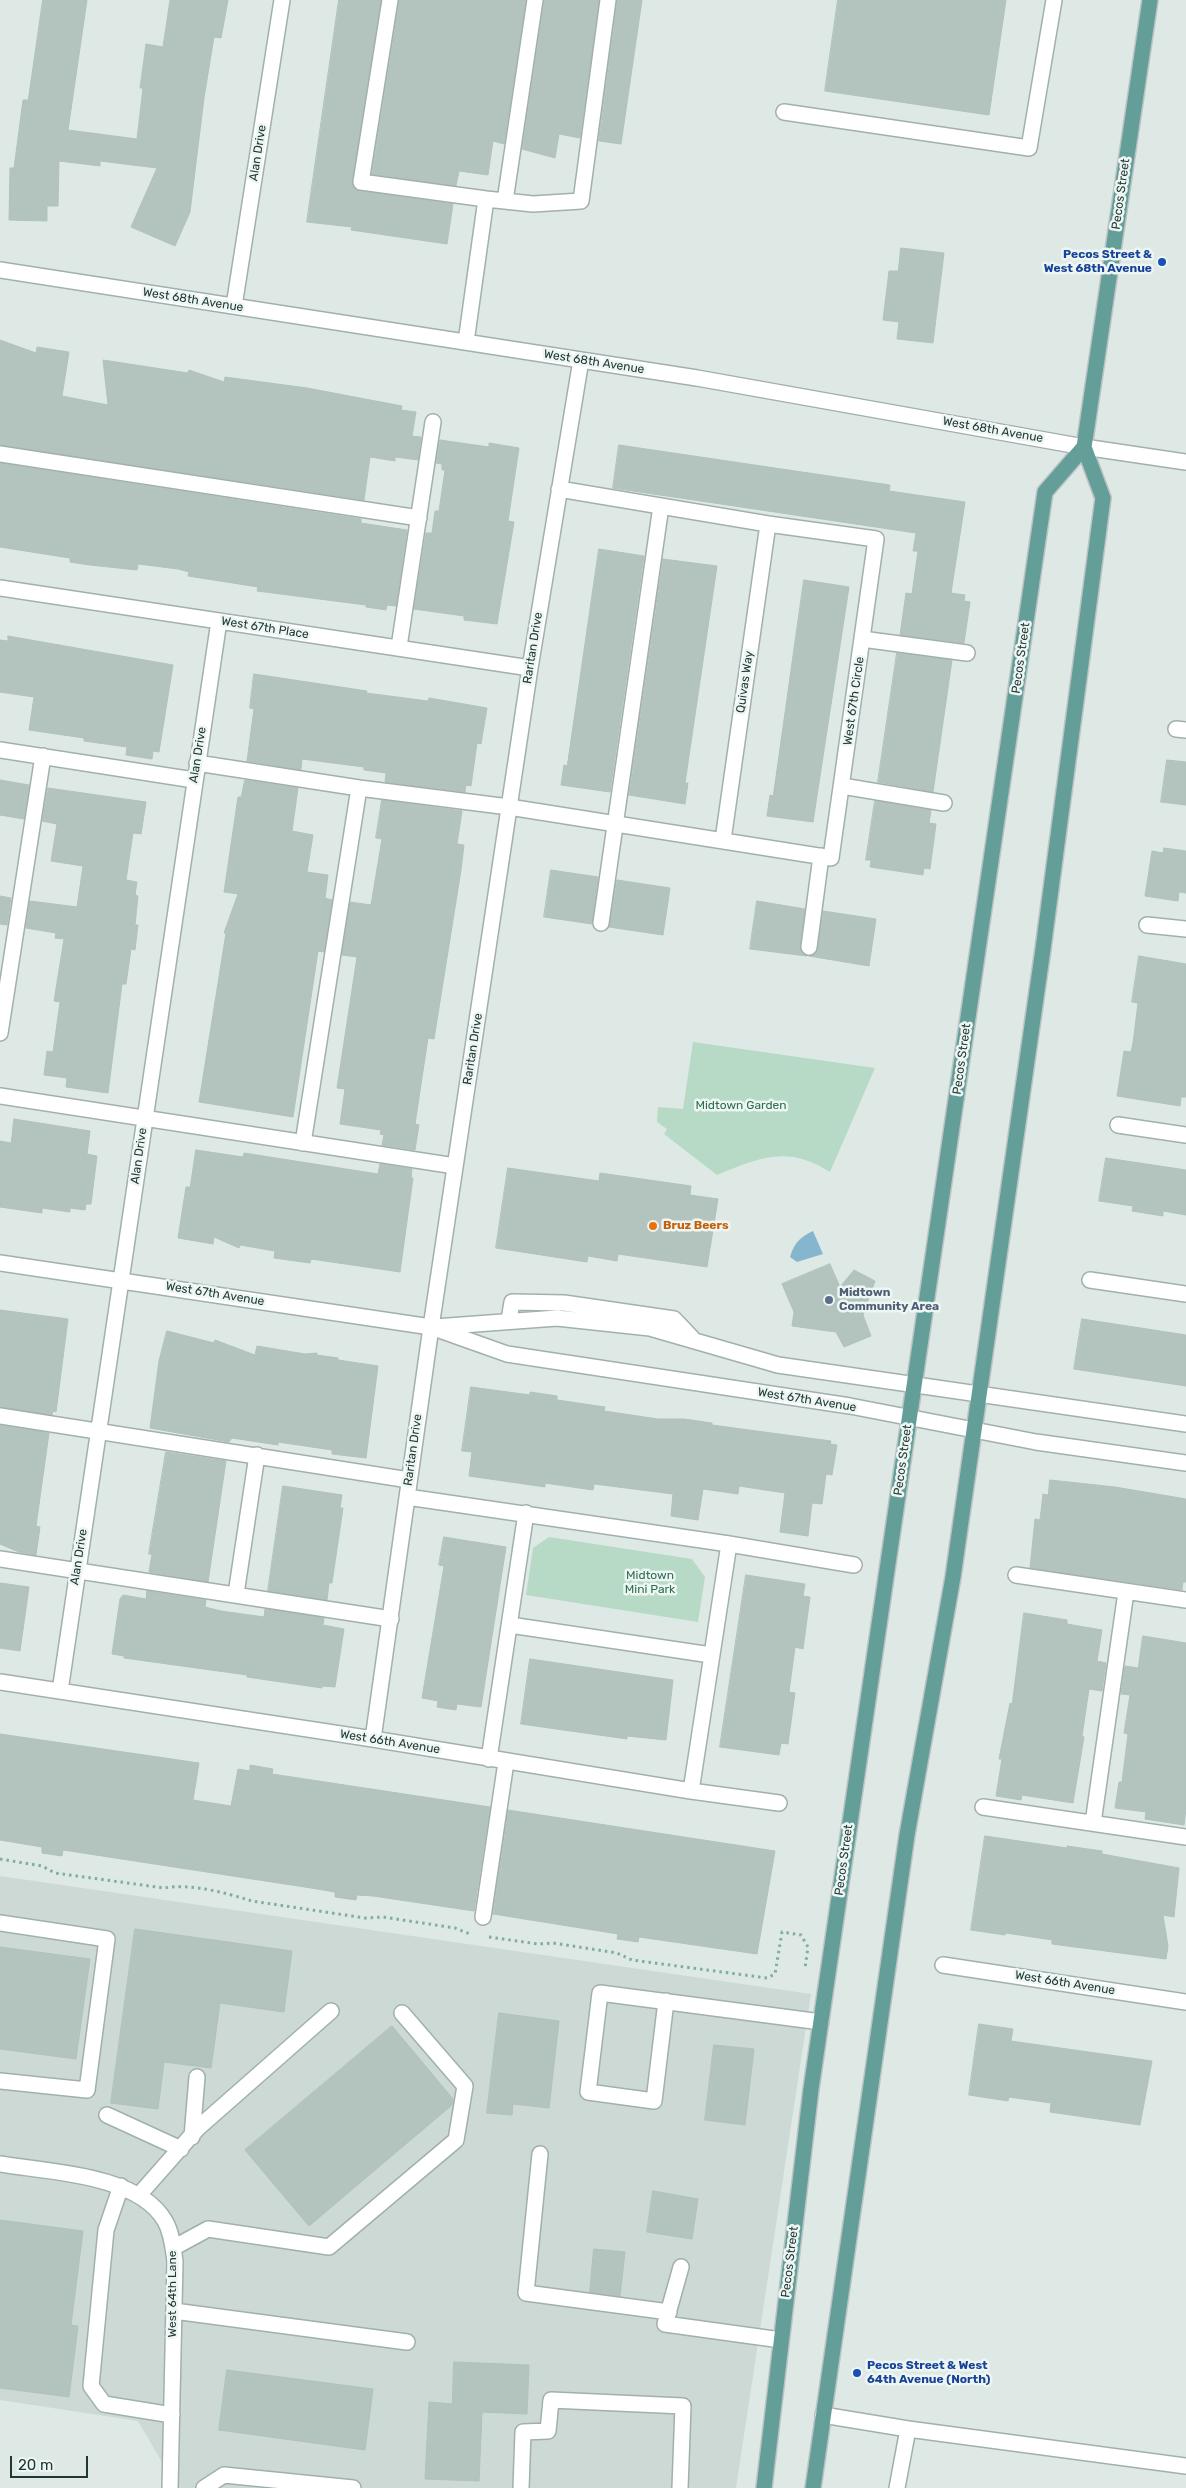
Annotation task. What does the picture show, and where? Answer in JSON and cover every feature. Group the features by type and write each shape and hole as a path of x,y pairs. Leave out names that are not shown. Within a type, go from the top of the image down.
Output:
{"main road":[{"name":"Pecos Street","path":"813,2488 907,1835 953,1577 1043,949 1103,498 1084,447 1150,0"},
{"name":"Pecos Street","path":"764,2488 821,2022 1045,492 1084,447"}],"street":[{"name":"Alan Drive","path":"234,306 282,0"},
{"path":"390,0 361,182 533,204 581,201 608,0"},
{"path":"506,201 535,0"},
{"path":"784,112 1029,148 1054,0"},
{"path":"466,342 486,199"},
{"name":"West 68th Avenue","path":"0,270 853,404 1084,447 1186,462"},
{"name":"Raritan Drive","path":"373,1739 431,1327 509,806 581,360"},
{"path":"399,647 433,422"},
{"path":"0,454 419,518"},
{"name":"West 67th Circle","path":"560,489 768,524 876,539 832,858 820,856"},
{"path":"601,923 661,506"},
{"name":"Quivas Way","path":"723,840 768,524"},
{"name":"West 67th Place","path":"0,588 530,668"},
{"name":"Alan Drive","path":"60,1691 219,621"},
{"path":"862,638 967,653"},
{"path":"0,750 194,780"},
{"path":"0,1033 42,756"},
{"path":"197,763 358,788 509,806 820,856 809,947"},
{"path":"842,786 944,803"},
{"path":"303,1143 358,788"},
{"path":"1147,925 1186,929"},
{"path":"0,1096 455,1166"},
{"path":"1118,1125 1186,1135"},
{"name":"West 67th Avenue","path":"0,1263 431,1327 507,1354 850,1406 1036,1442 1186,1463"},
{"path":"1090,1280 1186,1294"},
{"name":"West 67th Avenue","path":"431,1327 558,1318 650,1328 692,1338 778,1365 1186,1424"},
{"path":"0,1416 409,1480"},
{"path":"236,1594 257,1455"},
{"path":"407,1497 526,1513 854,1565"},
{"path":"489,1759 526,1513"},
{"path":"692,1791 729,1544"},
{"path":"0,1559 390,1619"},
{"path":"1016,1575 1186,1600"},
{"path":"1094,1823 1126,1592"},
{"path":"510,1625 711,1655"},
{"name":"West 66th Avenue","path":"0,1682 779,1803"},
{"path":"483,1917 506,1762"},
{"path":"983,1807 1186,1837"},
{"path":"0,1923 107,1940 87,2090 0,2081"},
{"name":"West 66th Avenue","path":"943,1965 1186,2002"},
{"path":"666,2001 654,2101 588,2092 600,1993 666,2001 821,2022"},
{"path":"139,2195 192,2137 331,2011"},
{"path":"174,2248 208,2230 329,2248 456,2140 465,2086 402,2013"},
{"path":"192,2137 198,2078"},
{"path":"107,2115 181,2149"},
{"path":"540,2154 526,2293 669,2312"},
{"name":"West 64th Lane","path":"0,2164 61,2173 121,2186 139,2195 165,2220 174,2248 170,2488"},
{"path":"121,2186 106,2230 91,2386 104,2404 172,2415"},
{"path":"681,2267 665,2324 781,2340"},
{"path":"174,2312 407,2342"},
{"path":"521,2488 523,2432 548,2432 551,2400 683,2406 680,2488"},
{"path":"823,2415 908,2429 1186,2466"},
{"path":"897,2488 908,2429"},
{"path":"204,2488 224,2475 353,2488"}],"path":[{"path":"0,1859 42,1866 55,1873 164,1888 177,1886 235,1896 252,1901 365,1918 382,1916 455,1928 474,1935"},
{"path":"483,1936 538,1944 553,1943 617,1953 632,1960 767,1978 775,1974 782,1932 801,1934 808,1947 805,1973"}],"shaded area":[{"path":"0,1876 811,1994 736,2488 177,2488 138,2421 0,2400"}],"green space":[{"name":"Midtown Garden","path":"693,1042 875,1068 830,1172 815,1164 787,1156 761,1159 717,1175 664,1134 667,1129 657,1122 658,1107 683,1109"},
{"name":"Midtown Mini Park","path":"549,1537 692,1559 705,1577 698,1622 526,1595 533,1548"}],"water":[{"path":"813,1231 823,1254 797,1262 790,1257 793,1248 801,1238"}],"building":[{"path":"43,0 87,0 68,130 137,139 143,88 140,88 146,44 163,47 170,0 228,0 221,38 214,37 204,98 190,212 175,246 131,227 157,168 100,161 100,166 59,161 58,206 47,206 47,221 9,220 10,168 14,168 23,100 28,100"},
{"path":"339,0 381,0 353,186 360,191 453,204 447,244 351,230 352,227 307,222"},
{"path":"399,0 526,0 504,144 493,141 488,175 459,171 456,186 372,174"},
{"path":"544,0 599,0 580,138 559,134 555,158 522,149"},
{"path":"617,0 642,0 621,144 599,141"},
{"path":"838,0 1006,0 989,115 825,91"},
{"path":"901,248 944,253 933,343 897,339 899,322 883,320 889,271 898,271"},
{"path":"0,340 36,353 37,347 69,352 62,396 108,405 103,360 188,373 189,370 224,382 225,377 307,388 402,406 401,410 416,412 412,436 421,437 418,460 395,457 395,461 370,457 364,500 0,445"},
{"path":"440,440 489,447 489,443 519,448 508,521 514,522 497,624 464,620 464,616 414,609 426,533 432,533 435,511 439,511 445,470 442,470 442,464 436,463"},
{"path":"619,445 890,485 889,491 965,502 951,593 965,595 964,601 970,602 964,643 900,635 906,593 912,594 918,551 913,551 916,533 613,488"},
{"path":"0,463 361,519 361,523 407,530 396,606 387,605 386,610 366,607 366,605 257,591 258,587 188,576 189,572 178,569 138,564 137,570 90,565 70,562 70,558 0,547"},
{"path":"599,549 644,556 610,792 561,785 564,765 567,766"},
{"path":"663,559 717,566 685,783 688,783 685,804 629,795"},
{"path":"804,580 849,587 813,822 767,816 770,795 773,796"},
{"path":"8,636 173,665 159,752 153,751 152,759 126,755 127,747 84,741 84,738 29,730 34,697 0,692 0,640 8,641"},
{"path":"897,653 952,660 933,792 878,782"},
{"path":"254,674 367,691 366,693 428,701 429,698 487,708 481,744 477,743 471,786 466,785 465,792 385,782 386,773 364,770 364,767 302,759 301,770 247,761 254,709 250,708"},
{"path":"1167,760 1186,762 1186,805 1161,802"},
{"path":"0,780 29,785 24,819 0,815"},
{"path":"245,780 298,788 292,831 313,835 307,872 328,875 325,898 332,900 324,952 318,951 293,1117 199,1102 226,933 224,933 238,894 224,892 238,797 241,797"},
{"path":"48,788 146,802 141,834 133,833 126,880 137,882 135,895 138,896 135,925 138,925 135,950 131,949 126,984 122,984 108,1093 66,1087 67,1078 44,1075 47,1051 53,1052 60,1002 54,1001 64,939 55,938 56,933 26,928 30,901 77,907 83,866 51,861 57,824 42,821"},
{"path":"382,800 462,811 457,844 464,845 461,870 434,1039 428,1038 415,1124 419,1125 415,1150 382,1145 384,1135 380,1134 381,1130 340,1124 345,1089 337,1088 357,957 342,955 350,902 371,905 382,839 376,838"},
{"path":"875,801 931,810 929,823 936,824 930,869 924,868 923,875 870,867 871,860 866,860"},
{"path":"1164,848 1186,851 1186,893 1179,892 1178,901 1145,896 1152,851 1163,853"},
{"path":"551,870 598,877 592,924 544,917"},
{"path":"617,880 670,888 663,935 609,927"},
{"path":"0,896 11,898 7,925 0,924"},
{"path":"757,901 805,909 800,946 801,951 807,956 750,949"},
{"path":"823,911 876,919 869,966 809,956 816,953 818,949"},
{"path":"1139,956 1186,964 1186,1097 1181,1097 1180,1106 1117,1096 1124,1051 1131,1052 1133,1043 1138,1003 1132,1002"},
{"path":"14,1119 90,1131 87,1154 97,1156 91,1204 86,1204 85,1210 70,1208 70,1212 42,1208 42,1213 0,1207 0,1141 11,1143"},
{"path":"196,1150 243,1157 244,1153 378,1174 380,1164 412,1169 411,1178 413,1178 400,1272 311,1259 310,1263 274,1258 275,1251 240,1245 239,1248 214,1237 213,1244 178,1238 186,1187 190,1187"},
{"path":"1106,1158 1186,1170 1186,1215 1163,1211 1163,1216 1132,1211 1133,1206 1099,1201"},
{"path":"508,1168 599,1181 600,1173 691,1186 690,1195 718,1199 707,1267 618,1254 617,1261 588,1256 587,1262 496,1248"},
{"name":"Midtown Community Area","path":"830,1264 840,1287 854,1270 875,1281 863,1315 871,1336 844,1347 836,1332 792,1326 794,1312 782,1284"},
{"path":"0,1310 68,1319 56,1412 53,1411 52,1415 0,1407"},
{"path":"1082,1319 1186,1335 1186,1386 1074,1369"},
{"path":"167,1331 214,1343 215,1340 255,1355 257,1346 305,1354 317,1353 317,1355 338,1358 338,1360 378,1366 366,1458 332,1454 332,1450 278,1442 278,1445 232,1438 229,1442 150,1428 159,1361"},
{"path":"471,1387 530,1395 530,1392 557,1396 557,1400 605,1407 604,1411 658,1419 684,1419 712,1423 712,1425 831,1441 830,1444 837,1445 832,1475 826,1474 822,1504 812,1503 808,1536 780,1532 785,1493 739,1486 738,1494 703,1489 698,1520 671,1516 673,1494 594,1484 593,1490 545,1483 545,1487 469,1476 472,1452 462,1451"},
{"path":"0,1425 49,1433 36,1526 40,1527 36,1555 19,1552 0,1544"},
{"path":"166,1452 226,1461 208,1582 149,1572 152,1554 149,1554"},
{"path":"1050,1480 1115,1487 1186,1499 1186,1582 1183,1582 1182,1590 1030,1568 1035,1519 1040,1520 1043,1494 1048,1495"},
{"path":"283,1486 342,1495 340,1508 343,1508 332,1583 329,1583 327,1600 268,1591"},
{"path":"444,1537 506,1547 481,1707 457,1704 456,1710 437,1707 438,1701 422,1698 444,1566 439,1565"},
{"path":"746,1575 805,1584 803,1596 810,1597 803,1649 795,1647 789,1692 795,1693 788,1744 781,1743 779,1755 720,1747"},
{"path":"0,1583 29,1587 20,1651 0,1648"},
{"path":"147,1591 206,1600 205,1607 221,1611 264,1617 265,1609 324,1618 323,1625 344,1629 335,1687 322,1686 322,1688 247,1677 247,1675 124,1658 124,1656 112,1654 120,1599 123,1595 146,1599"},
{"path":"1024,1613 1067,1620 1067,1624 1102,1630 1097,1661 1106,1663 1102,1691 1089,1689 1082,1736 1084,1737 1073,1803 1022,1795 1021,1800 996,1796 1002,1759 999,1759 1010,1703 1012,1704"},
{"path":"1143,1636 1186,1643 1186,1809 1184,1825 1145,1819 1146,1812 1115,1808 1119,1782 1122,1782 1128,1734 1124,1733 1130,1695 1121,1694 1125,1666 1138,1668"},
{"path":"530,1659 673,1680 666,1740 627,1736 627,1739 521,1724"},
{"path":"0,1734 199,1763 193,1800 231,1806 238,1769 250,1771 250,1765 273,1769 272,1774 490,1807 474,1911 373,1896 357,1895 356,1900 335,1897 335,1892 63,1850 62,1856 42,1853 42,1847 0,1840"},
{"path":"508,1810 775,1851 757,1954 639,1937 638,1942 617,1939 618,1934 493,1914"},
{"path":"985,1836 1102,1851 1102,1854 1179,1868 1174,1917 1163,1915 1168,1946 1166,1959 1052,1944 1052,1940 1006,1933 1005,1935 971,1930"},
{"path":"135,1929 292,1951 284,2012 220,2003 211,2068 164,2062 158,2109 111,2103"},
{"path":"0,1947 90,1959 76,2059 0,2049"},
{"path":"499,2013 559,2021 549,2108 513,2104 512,2115 487,2113"},
{"path":"979,2024 1013,2029 1011,2041 1152,2061 1140,2125 1050,2112 1051,2103 1009,2097 1008,2101 969,2095"},
{"path":"392,2026 453,2099 452,2105 309,2226 245,2150"},
{"path":"714,2045 754,2049 745,2125 705,2120"},
{"path":"653,2191 698,2199 692,2239 647,2232"},
{"path":"0,2220 83,2231 71,2325 78,2326 69,2397 0,2388"},
{"path":"594,2249 625,2252 620,2296 590,2292"},
{"path":"454,2362 529,2365 527,2414 482,2412 479,2481 425,2479 429,2402 452,2404"},
{"path":"227,2370 373,2389 365,2450 219,2430"}],"place":[{"name":"Pecos Street & West 68th Avenue","path":"1162,262"},
{"name":"Bruz Beers","path":"653,1226"},
{"name":"Midtown Community Area","path":"829,1300"},
{"name":"Pecos Street & West 64th Avenue (North)","path":"857,2373"}]}
